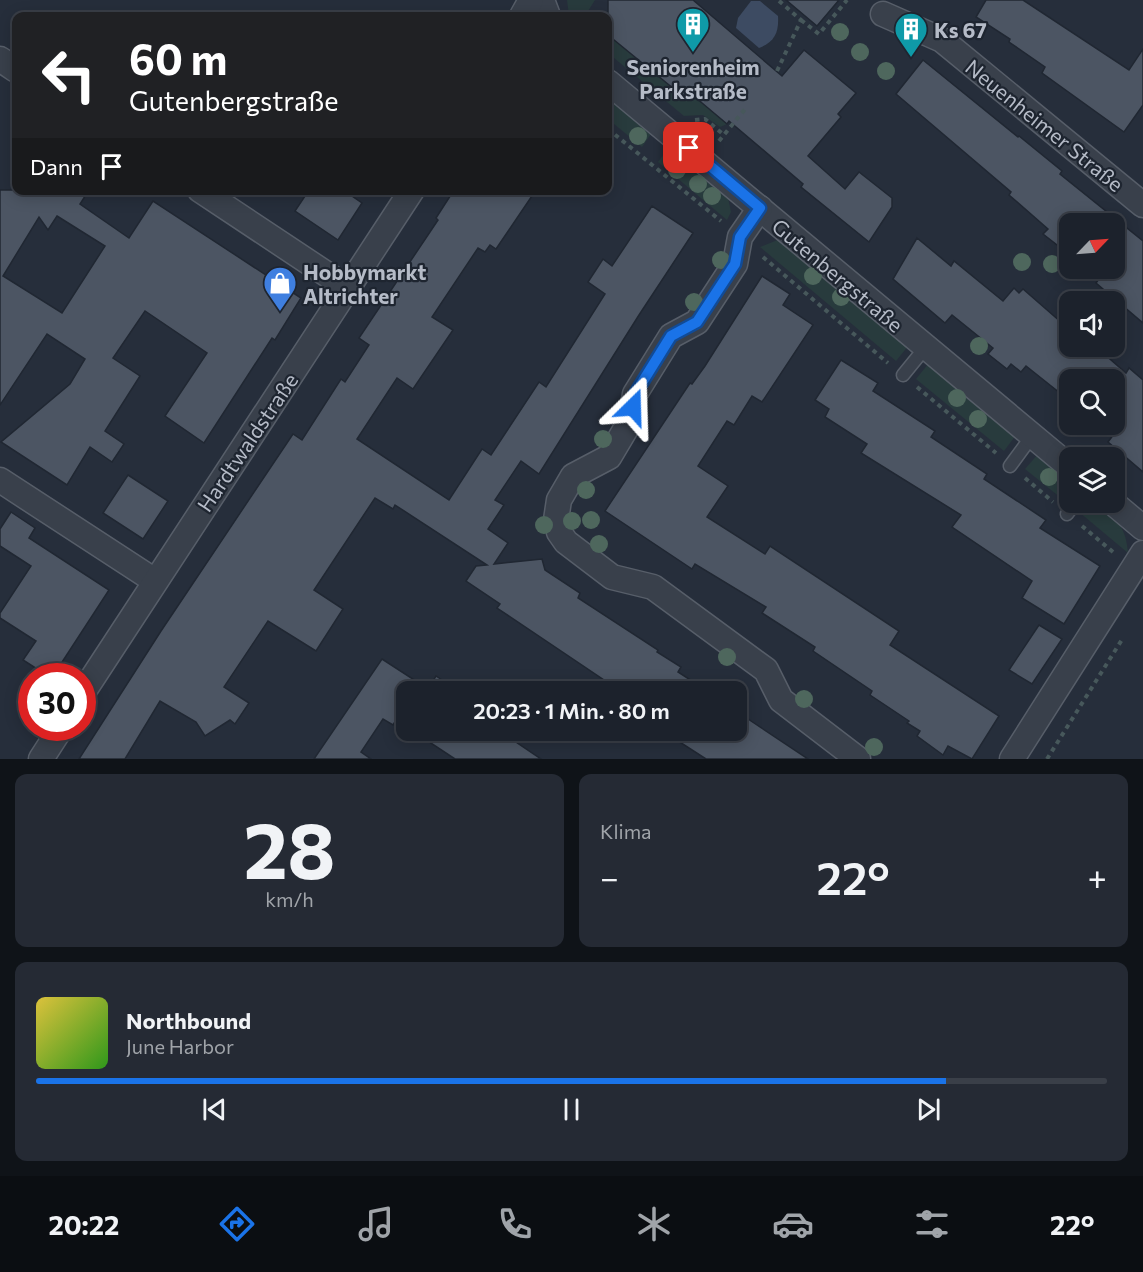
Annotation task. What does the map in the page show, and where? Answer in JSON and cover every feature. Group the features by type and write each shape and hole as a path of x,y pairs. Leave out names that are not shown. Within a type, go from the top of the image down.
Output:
{"street":[{"name":"Neuenheimer Straße","path":"883,14 942,40 1143,205"},
{"name":"Gutenbergstraße","path":"612,85 1059,458"},
{"path":"208,195 349,289"},
{"name":"Hardtwaldstraße","path":"96,672 409,195"},
{"path":"760,208 740,237 735,264 697,322 671,336 635,394 631,420 609,457 573,476 559,500 556,520 559,532 566,542 612,577 653,586 766,670 781,699 858,759"},
{"path":"0,480 155,581"},
{"path":"1125,513 1143,528"},
{"path":"1012,759 1143,553"},
{"path":"41,759 53,741"}],"lane":[{"path":"903,375 925,348"},
{"path":"1010,466 1032,436"}],"path":[{"path":"778,0 819,34 847,0"},
{"path":"777,71 801,20"},
{"path":"684,122 705,119 723,137 746,108"},
{"path":"1047,759 1124,637"}],"shaded area":[{"path":"567,0 595,0 588,12 568,12"},
{"path":"612,38 684,98 689,92 727,124 720,127 703,115 684,116 612,56"},
{"path":"612,97 653,131 642,147 612,122"},
{"path":"669,147 727,193 731,212 727,220 658,162"},
{"path":"780,239 909,345 896,361 760,247"},
{"path":"929,363 1016,435 1004,451 916,379"},
{"path":"1039,453 1059,470 1059,496 1025,469"},
{"path":"1080,513 1108,513 1122,529 1128,553"}],"water":[{"path":"751,1 760,1 778,16 775,36 769,43 759,48 736,28 738,18"}],"building":[{"path":"608,0 693,0 782,76 804,50 856,93 838,114 841,117 808,156 845,189 859,172 892,198 892,207 869,242 801,187 803,184 729,121 727,124 689,92 685,98 612,38 612,12 608,12"},
{"path":"786,0 839,0 817,26"},
{"path":"986,0 1023,0 1129,70 1143,49 1143,105 1124,132 1042,73 1045,67 1009,42 1010,39 976,17"},
{"path":"923,60 1062,171 1060,174 1108,213 1059,213 1059,246 1043,234 1048,229 1009,195 1011,192 896,94"},
{"path":"0,190 12,190 12,195 86,195 80,204 129,238 153,201 301,298 275,340 272,338 204,443 165,416 207,353 145,311 113,358 140,376 105,431 124,444 112,462 90,447 67,485 1,442 70,384 85,359 47,334 0,405","holes":["57,216 105,246 62,313 3,276 39,217 48,230"]},
{"path":"306,195 350,195 362,203 338,240 295,211"},
{"path":"451,195 533,195 496,249 490,245 485,252 478,248 432,317 453,330 413,389 397,378 357,439 449,500 482,449 491,455 539,382 546,387 605,294 588,282 603,259 612,266 652,206 693,233 539,474 521,461 495,500 504,505 488,529 508,543 494,564 542,559 545,570 580,593 578,598 658,650 657,652 681,667 678,672 692,681 606,681 497,608 500,604 466,581 476,566 487,565 395,505 393,509 375,498 314,590 343,609 316,651 268,621 224,687 249,703 235,724 230,720 205,736 196,722 160,701 125,759 79,759 91,741 96,741 96,732 161,631 293,434 302,440 341,379 345,382 369,345 359,338 438,220 436,218"},
{"path":"1125,226 1143,241 1143,323 1125,308 1125,291 1105,291 1096,283 1099,279 1125,279"},
{"path":"917,238 951,266 954,261 1003,301 1014,288 1019,293 1023,289 1059,320 1059,357 1108,357 1121,369 1059,369 1059,392 1026,366 1021,372 1011,364 1007,369 988,354 993,348 952,315 945,323 893,279"},
{"path":"762,276 790,294 783,305 813,325 762,402 752,396 734,425 727,421 698,466 728,486 707,517 765,554 770,546 899,631 890,645 999,716 972,759 948,746 943,755 917,736 920,731 907,723 909,721 870,695 872,691 813,651 815,647 762,613 766,607 695,564 692,569 605,511 690,383 692,384 705,366"},
{"path":"841,360 878,383 873,391 935,431 931,437 987,474 984,479 1046,520 1040,528 1100,566 1064,624 1022,598 1032,581 952,527 961,515 861,453 867,444 825,417 829,409 815,400"},
{"path":"1129,368 1143,380 1143,472 1125,457 1125,447 1114,447 1108,442 1113,435 1125,435 1125,372"},
{"path":"128,475 168,501 143,539 103,513"},
{"path":"11,512 35,528 29,538 109,590 61,663 28,663 23,660 36,641 0,618 0,613 31,566 0,546 0,529"},
{"path":"1039,625 1062,639 1032,684 1009,670"},
{"path":"382,659 416,681 396,681 396,720 393,725 383,719 361,752 371,759 314,759"},
{"path":"436,676 444,681 433,681"},
{"path":"747,718 808,759 706,759 678,741 747,741"},
{"path":"428,741 514,741 541,759 455,759"}],"place":[{"name":"Seniorenheim Parkstraße","path":"693,53"},
{"name":"Ks 67","path":"911,58"},
{"name":"Hobbymarkt Altrichter","path":"280,312"}],"route":[{"path":"633,407 635,394 671,336 697,322 735,264 740,237 760,208 689,148"}]}
